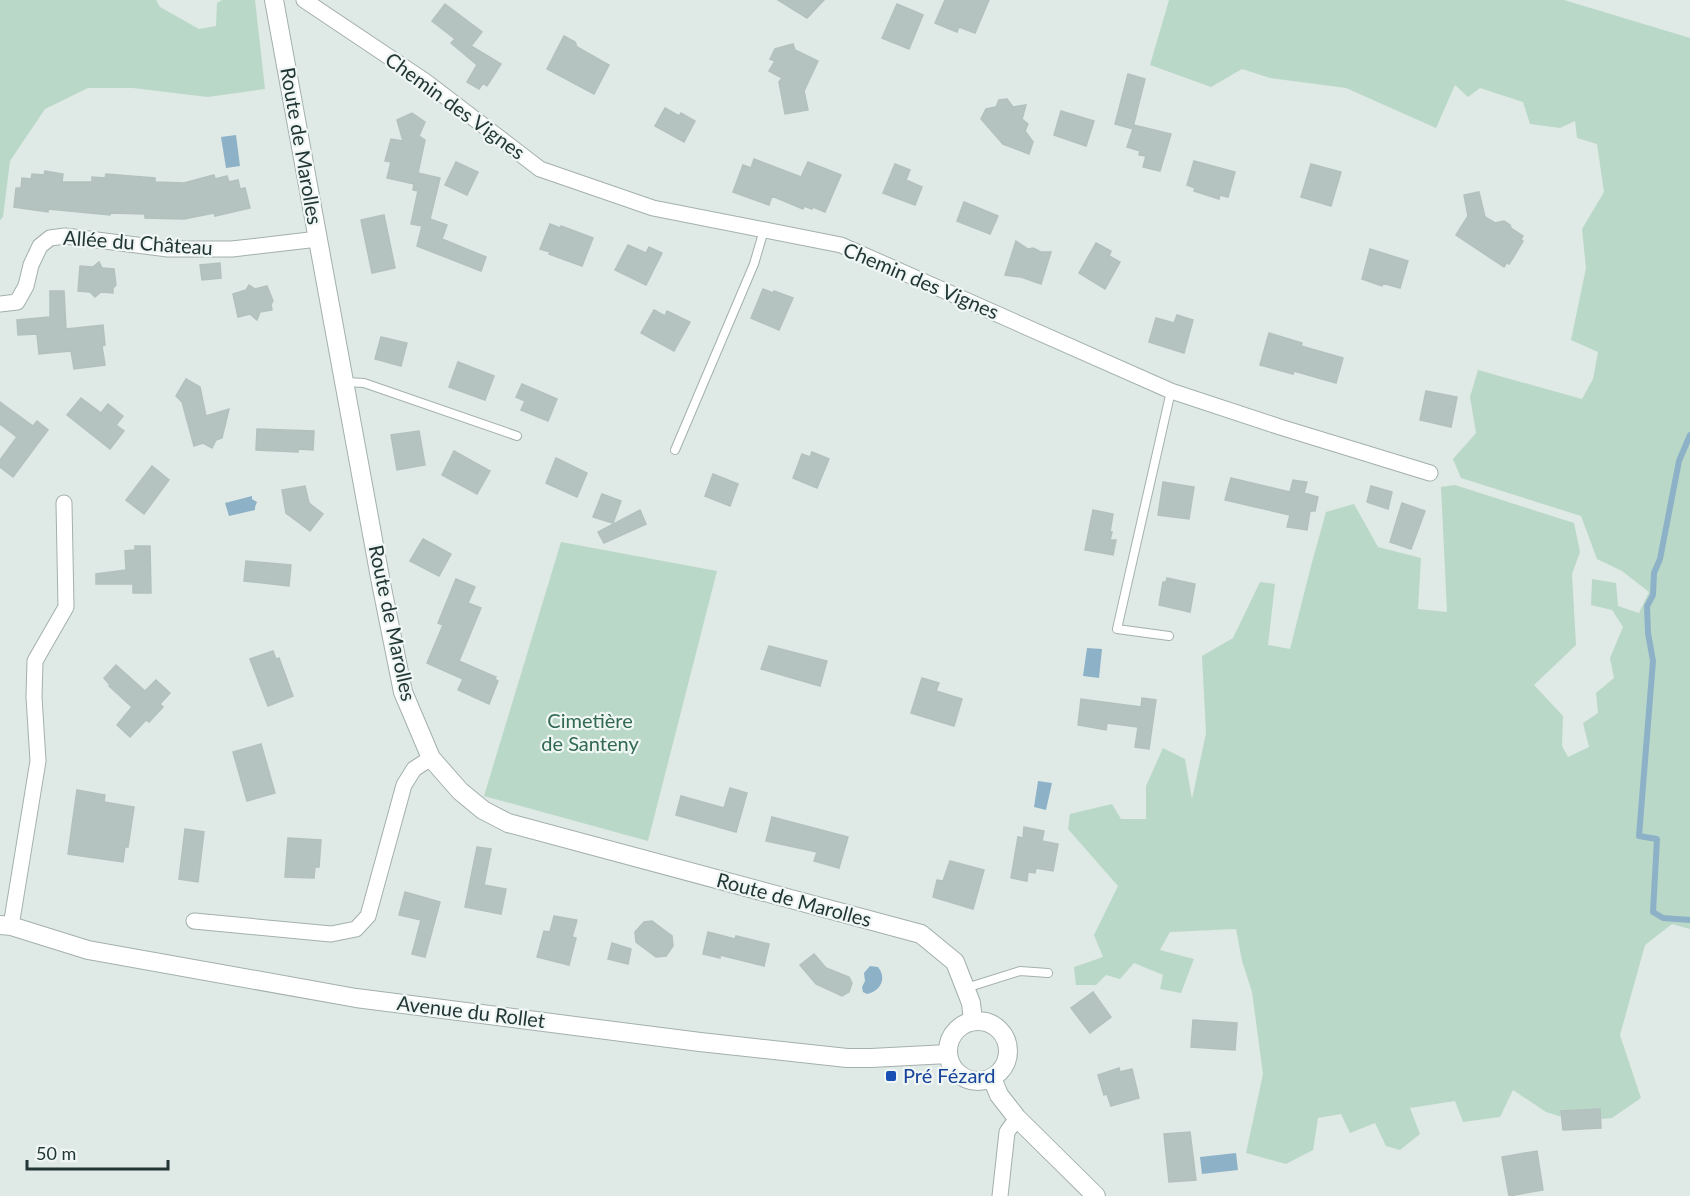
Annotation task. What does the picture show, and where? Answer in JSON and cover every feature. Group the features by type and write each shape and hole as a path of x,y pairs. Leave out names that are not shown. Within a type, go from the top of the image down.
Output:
{"street":[{"name":"Route de Marolles","path":"274,0 403,692 431,758 460,791 483,810 508,824 921,934 955,962 972,1003 973,1021"},
{"name":"Chemin des Vignes","path":"304,0 425,81 540,169 653,208 841,245 1171,391 1430,473"},
{"name":"Allée du Château","path":"0,304 17,302 26,286 35,255 40,246 50,238 65,236 168,249 232,249 318,239"},
{"path":"6,925 38,761 34,698 35,661 66,606 64,503"},
{"path":"194,921 331,934 356,929 368,916 404,785 414,769 431,758"},
{"name":"Avenue du Rollet","path":"6,925 88,950 356,998 699,1042 846,1058 948,1054"},
{"path":"973,1021 991,1023 1000,1030 1006,1039 1009,1051 1007,1063 1000,1073 982,1082 971,1081 960,1076 952,1066 948,1054 949,1042 954,1034 961,1026 973,1021"},
{"path":"992,1078 999,1095 1017,1118 1096,1196"},
{"path":"1000,1196 1006,1132 1017,1118"}],"lane":[{"path":"675,450 754,264 764,230"},
{"path":"344,382 364,383 517,436"},
{"path":"1169,636 1117,629 1171,391"},
{"path":"966,988 1020,971 1048,973"}],"green space":[{"path":"0,0 156,0 160,7 199,29 216,26 217,3 222,0 255,0 265,89 208,97 133,88 88,88 45,109 10,161 3,217 0,220"},
{"path":"1169,0 1564,0 1690,38 1690,929 1672,924 1645,945 1620,1035 1641,1098 1612,1118 1575,1121 1546,1112 1513,1090 1500,1117 1463,1122 1455,1101 1410,1108 1420,1134 1400,1150 1386,1146 1375,1123 1350,1133 1341,1114 1318,1118 1313,1150 1286,1164 1246,1153 1263,1074 1252,992 1242,961 1236,929 1170,932 1160,950 1194,959 1181,993 1160,989 1163,975 1134,963 1120,979 1106,975 1096,985 1076,985 1074,967 1103,957 1094,935 1118,886 1068,829 1070,814 1112,804 1121,819 1146,819 1146,786 1163,748 1185,759 1192,799 1206,733 1202,656 1233,638 1260,582 1275,584 1268,645 1290,649 1326,512 1354,504 1378,547 1421,558 1418,609 1447,612 1441,487 1455,485 1574,523 1580,552 1572,574 1576,645 1534,685 1563,716 1562,746 1568,757 1589,747 1583,723 1598,713 1596,693 1614,678 1610,658 1623,627 1612,610 1591,605 1592,579 1616,583 1618,606 1639,613 1649,592 1622,571 1597,559 1581,516 1461,478 1453,459 1476,433 1470,397 1478,370 1582,399 1593,379 1598,352 1571,340 1586,268 1582,229 1604,192 1597,144 1577,138 1575,121 1560,128 1530,124 1523,102 1480,88 1468,97 1455,85 1436,128 1346,88 1270,78 1242,69 1211,87 1150,65"},
{"name":"Cimetière de Santeny","path":"561,542 717,571 648,841 484,796"}],"water":[{"path":"236,135 240,166 226,168 221,137"},
{"path":"252,496 252,499 257,502 255,510 229,516 225,503"},
{"path":"1087,648 1102,649 1099,678 1083,676"},
{"path":"1038,781 1052,783 1046,810 1034,807"},
{"path":"870,966 878,967 882,980 876,990 867,994 863,992 862,987 865,981 864,973"},
{"path":"1236,1153 1238,1170 1202,1174 1200,1157"}],"building":[{"path":"778,0 824,0 807,18"},
{"path":"945,0 989,0 975,33 959,27 957,32 935,23"},
{"path":"445,4 482,32 471,46 501,64 487,86 483,83 479,89 467,82 477,65 451,43 455,39 432,21"},
{"path":"897,4 923,15 909,49 882,38"},
{"path":"564,36 575,42 577,47 609,65 594,94 547,69"},
{"path":"793,44 795,50 818,61 804,91 808,110 785,114 779,82 782,78 769,71 775,61 770,59 775,49"},
{"path":"1128,74 1145,79 1133,127 1134,125 1171,134 1160,171 1143,167 1146,156 1139,155 1140,151 1127,147 1133,129 1115,124"},
{"path":"1007,99 1013,107 1026,105 1022,119 1028,124 1025,131 1033,142 1029,154 1003,144 981,119 986,109 996,107 999,100"},
{"path":"665,108 695,121 684,142 655,126"},
{"path":"1061,111 1094,121 1086,146 1054,135"},
{"path":"412,113 425,122 419,136 425,140 418,173 440,178 430,219 447,225 442,239 486,257 481,271 417,246 422,226 411,224 418,191 413,190 414,184 387,178 391,162 385,161 391,139 403,141 397,120"},
{"path":"754,159 801,177 808,162 841,175 825,212 813,207 812,209 804,206 803,209 772,196 769,205 733,192 743,165 751,168"},
{"path":"1194,161 1235,172 1228,197 1220,195 1219,199 1194,191 1195,188 1187,185"},
{"path":"456,162 478,172 467,195 445,185"},
{"path":"895,164 910,170 906,180 922,187 915,205 883,193"},
{"path":"1311,164 1341,172 1331,206 1301,197"},
{"path":"45,171 63,174 62,182 92,182 92,177 105,178 106,174 155,178 155,182 184,183 214,175 215,179 227,176 229,182 238,180 240,189 245,188 250,208 215,216 214,213 184,219 145,218 145,214 110,213 110,215 48,209 48,212 14,207 16,188 21,188 22,178 31,179 32,174 44,175"},
{"path":"1479,192 1485,217 1495,223 1504,221 1523,236 1521,240 1523,241 1513,258 1504,267 1456,235 1468,216 1464,195"},
{"path":"964,202 998,216 990,234 957,221"},
{"path":"384,215 395,268 372,273 361,220"},
{"path":"550,224 593,238 582,266 540,249"},
{"path":"1016,241 1028,249 1051,252 1041,284 1021,277 1005,275"},
{"path":"1096,243 1111,251 1109,256 1120,262 1105,289 1079,273"},
{"path":"628,245 646,253 649,247 662,253 646,285 615,270"},
{"path":"1370,249 1408,261 1400,288 1382,283 1382,286 1362,279"},
{"path":"99,262 102,268 114,269 116,285 113,293 101,292 95,297 90,292 78,291 80,266 93,267"},
{"path":"220,263 221,278 202,280 200,265"},
{"path":"249,285 255,289 267,286 273,301 272,310 260,312 257,320 250,314 238,317 233,294 246,290"},
{"path":"763,289 793,298 779,330 751,318"},
{"path":"50,291 64,291 66,329 103,325 105,345 102,346 105,365 74,369 71,351 39,354 37,334 18,335 17,320 50,317"},
{"path":"654,310 665,316 667,311 690,322 674,351 641,333"},
{"path":"1177,315 1193,320 1184,353 1149,342 1156,318 1174,323"},
{"path":"1269,333 1302,343 1301,346 1343,358 1336,383 1294,371 1293,374 1260,365"},
{"path":"381,337 407,343 401,366 375,359"},
{"path":"458,362 494,376 485,400 449,387"},
{"path":"186,379 200,387 206,416 229,409 222,438 216,440 212,448 203,443 194,446 182,402 176,396"},
{"path":"522,384 557,399 548,421 521,410 525,401 516,397"},
{"path":"1426,391 1457,397 1451,427 1420,420"},
{"path":"81,398 101,413 108,404 123,416 116,425 124,431 110,449 67,415"},
{"path":"0,402 33,426 37,421 48,430 13,477 0,467 0,460 17,437 0,424"},
{"path":"257,429 314,431 313,450 298,449 298,452 256,450"},
{"path":"419,431 425,465 397,470 391,435"},
{"path":"454,451 490,471 477,494 442,475"},
{"path":"812,452 829,459 817,488 793,478 802,454 810,457"},
{"path":"556,458 587,473 577,497 546,483"},
{"path":"152,466 169,480 144,514 126,500"},
{"path":"713,474 738,484 730,506 705,496"},
{"path":"1231,478 1290,492 1293,480 1307,482 1304,493 1318,497 1315,511 1310,511 1307,530 1287,527 1290,515 1225,500"},
{"path":"1163,482 1194,487 1189,519 1158,515"},
{"path":"305,486 309,503 323,514 310,531 286,513 282,490"},
{"path":"1371,486 1392,492 1388,509 1367,502"},
{"path":"602,494 621,501 613,523 593,517"},
{"path":"1402,503 1425,511 1411,549 1390,542"},
{"path":"640,510 646,524 604,543 598,532"},
{"path":"1093,510 1113,514 1110,540 1116,540 1113,555 1085,550"},
{"path":"423,539 451,554 439,576 410,561"},
{"path":"135,546 150,546 151,593 133,593 133,584 96,584 96,574 126,570 125,551 135,550"},
{"path":"246,561 291,565 289,586 244,581"},
{"path":"1167,578 1195,584 1190,612 1159,605 1163,582 1166,582"},
{"path":"456,579 475,587 468,603 481,608 459,661 496,677 498,681 489,704 458,690 463,679 427,663 443,625 438,623"},
{"path":"769,646 827,661 820,686 761,669"},
{"path":"273,651 276,659 279,658 293,696 268,706 250,659"},
{"path":"116,665 145,691 156,680 170,693 160,704 163,707 149,722 146,720 130,737 117,725 132,707 109,686 104,678"},
{"path":"922,678 939,683 936,691 962,699 954,726 911,713"},
{"path":"1142,698 1156,700 1149,749 1135,747 1138,727 1107,723 1106,730 1078,725 1081,699 1141,707"},
{"path":"261,744 275,793 247,801 233,752"},
{"path":"730,788 747,793 736,832 676,815 681,796 724,808"},
{"path":"77,790 105,795 104,802 134,807 128,847 125,847 123,862 68,854"},
{"path":"772,817 848,837 839,868 814,861 817,852 766,841"},
{"path":"1024,827 1044,831 1042,841 1058,844 1053,871 1036,868 1035,873 1028,872 1027,881 1011,878 1018,837 1023,838"},
{"path":"185,829 204,832 198,882 179,879"},
{"path":"288,838 321,840 319,867 315,867 314,878 285,877"},
{"path":"477,847 491,849 484,885 506,889 501,914 465,907"},
{"path":"950,861 984,870 973,909 933,897 937,880 943,881"},
{"path":"405,892 440,902 425,957 412,954 421,920 399,915"},
{"path":"554,916 577,920 572,937 576,938 569,965 537,957 544,931 550,932"},
{"path":"652,921 672,936 673,946 666,956 656,957 636,942 635,932 644,922"},
{"path":"708,932 769,944 764,966 720,955 720,958 703,954"},
{"path":"612,943 631,949 628,964 608,959"},
{"path":"814,954 826,968 849,977 852,983 849,992 842,996 816,984 800,965"},
{"path":"1093,992 1111,1017 1090,1033 1071,1008"},
{"path":"1193,1020 1237,1023 1235,1050 1191,1047"},
{"path":"1119,1068 1120,1072 1132,1069 1139,1098 1111,1106 1107,1094 1104,1095 1098,1075"},
{"path":"1600,1109 1601,1128 1563,1130 1561,1111"},
{"path":"1190,1132 1196,1180 1169,1182 1164,1134"},
{"path":"1537,1151 1543,1190 1509,1196 1502,1157"}],"waterway":[{"path":"1690,435 1679,461 1660,559 1654,573 1653,595 1647,606 1648,633 1653,661 1639,836 1657,839 1653,912 1663,918 1690,920"}],"place":[{"name":"Pré Fézard","path":"891,1076"}]}
